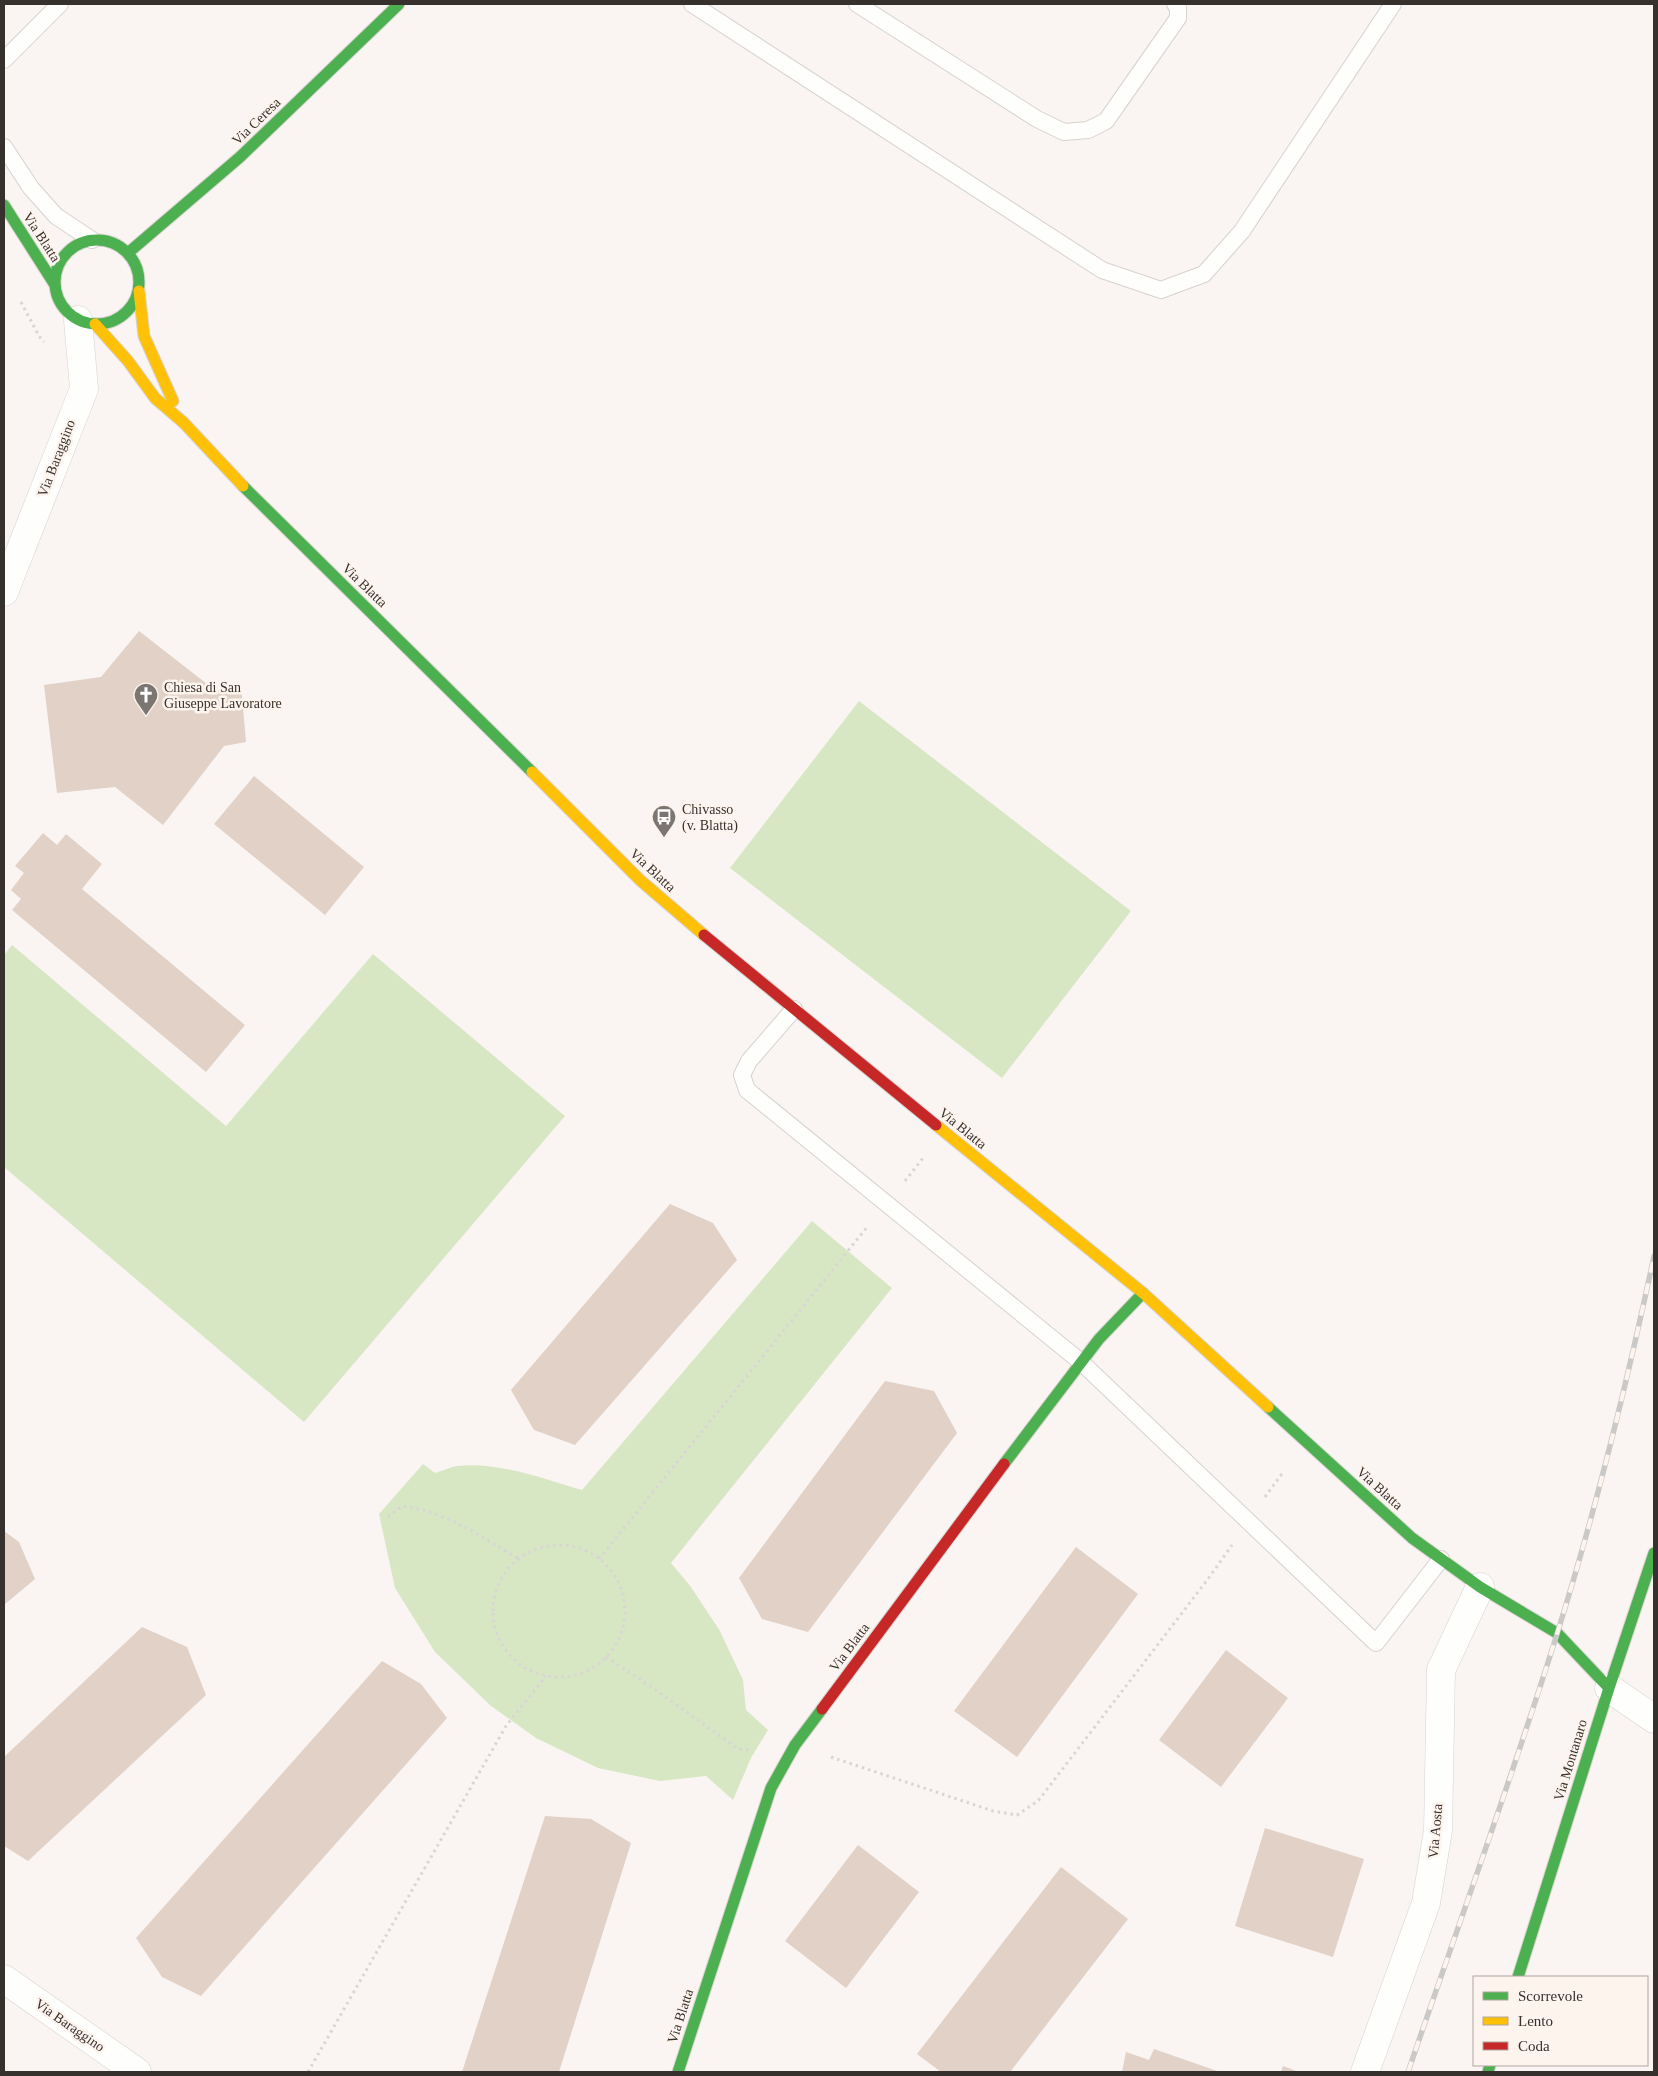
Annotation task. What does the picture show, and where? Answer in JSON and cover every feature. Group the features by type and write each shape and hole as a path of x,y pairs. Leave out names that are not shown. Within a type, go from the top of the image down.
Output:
{"street":[{"name":"Via Ceresa","path":"128,252 240,157 399,4"},
{"name":"Via Blatta","path":"4,205 55,285"},
{"path":"92,240 105,240 118,245 128,252 135,264 139,277 139,291 135,302 128,312 107,324 87,322 66,312 58,300 55,285 60,261 69,250 79,244 92,240"},
{"name":"Via Blatta","path":"139,291 144,336 159,374 184,423"},
{"name":"Via Blatta","path":"87,322 128,361 155,398 184,423 249,492 455,694 640,880 944,1133 1143,1293 1412,1538 1480,1587 1557,1633 1609,1688"},
{"name":"Via Baraggino","path":"4,592 84,389 87,322"},
{"name":"Via Blatta","path":"678,2072 771,1788 795,1745 1048,1404 1099,1339 1143,1293"},
{"name":"Via Montanaro","path":"1518,1976 1609,1688 1654,1553"},
{"name":"Via Aosta","path":"1365,2072 1426,1903 1438,1831 1441,1670 1480,1587"},
{"path":"1609,1688 1654,1719"},
{"name":"Via Baraggino","path":"4,1979 137,2072"}],"lane":[{"path":"4,60 60,4"},
{"path":"692,4 1102,270 1161,290 1204,274 1242,231 1393,4"},
{"path":"857,4 1037,119 1064,132 1088,130 1106,121 1178,18 1178,8 1175,4"},
{"path":"4,48 30,33"},
{"path":"4,147 31,188 56,216 92,240"},
{"path":"794,1009 749,1060 742,1075 747,1090 1081,1362 1376,1643 1441,1559"}],"path":[{"path":"35,255 19,299 38,336 45,343"},
{"path":"599,1559 944,1133"},
{"path":"606,1657 738,1749 761,1750 795,1745 993,1811 1017,1815 1038,1801 1202,1587 1284,1471"},
{"path":"388,1517 402,1506 419,1508 449,1518 518,1559"},
{"path":"559,1545 580,1549 599,1559 614,1575 623,1596 625,1618 619,1639 606,1657 582,1673 568,1677 546,1676 526,1669 509,1655 498,1636 493,1616 494,1594 504,1575 518,1559 538,1549 559,1545"},
{"path":"308,2072 506,1726 546,1676"}],"green space":[{"path":"859,701 1131,911 1002,1078 730,868"},
{"path":"12,945 226,1126 373,954 565,1116 304,1422 4,1167 4,955"},
{"path":"812,1221 892,1288 671,1563 691,1587 720,1631 743,1680 746,1710 768,1730 751,1758 733,1800 706,1776 660,1781 598,1768 536,1738 491,1706 435,1652 395,1588 379,1514 423,1464 435,1473 457,1466 472,1465 504,1468 582,1490"}],"building":[{"name":"Chiesa di San Giuseppe Lavoratore","path":"139,631 216,691 241,685 246,742 224,746 163,825 115,787 57,793 44,685 101,677"},
{"path":"254,776 364,867 325,915 214,824"},
{"path":"43,833 57,845 66,834 102,864 82,889 245,1025 206,1072 12,910 21,899 11,890 24,873 15,866"},
{"path":"670,1204 713,1223 737,1260 575,1445 534,1430 511,1390"},
{"path":"885,1381 934,1391 957,1433 808,1632 762,1619 739,1578"},
{"path":"4,1531 19,1542 35,1579 4,1605"},
{"path":"1076,1547 1138,1594 1017,1757 954,1711"},
{"path":"142,1627 187,1647 206,1695 28,1861 4,1846 4,1757"},
{"path":"1226,1650 1288,1698 1221,1787 1159,1740"},
{"path":"382,1661 421,1684 447,1718 201,1996 162,1977 136,1938"},
{"path":"545,1816 591,1819 631,1843 559,2072 462,2072"},
{"path":"1265,1828 1364,1859 1333,1957 1235,1926"},
{"path":"858,1845 919,1892 846,1988 785,1941"},
{"path":"1061,1867 1128,1919 1010,2072 941,2072 917,2054"},
{"path":"1154,2049 1220,2072 1122,2072 1126,2052 1149,2060"},
{"path":"1283,2066 1299,2072 1281,2072"}],"railway":[{"path":"1408,2072 1557,1634 1610,1446 1654,1256"}],"traffic: fast":[{"path":"128,253 240,157 399,4"},
{"path":"4,205 55,285"},
{"path":"97,240 113,243 127,252 136,266 139,282 136,298 127,312 113,321 97,324 81,321 67,312 58,298 55,282 58,266 67,252 81,243 97,240"},
{"path":"243,486 532,772"},
{"path":"1004,1464 1099,1339 1143,1293"},
{"path":"1268,1407 1412,1538 1480,1587 1557,1633 1609,1688"},
{"path":"1518,1976 1609,1688 1654,1553"},
{"path":"678,2072 771,1788 795,1745 822,1709"},
{"path":"1488,2072 1490,2066"}],"traffic: slow":[{"path":"139,291 144,336 173,401"},
{"path":"95,324 128,361 155,398 184,423 243,486"},
{"path":"532,772 640,880 704,935"},
{"path":"936,1125 1143,1293 1268,1407"}],"traffic: jam":[{"path":"704,935 936,1125"},
{"path":"822,1709 1004,1464"}],"place":[{"name":"Chiesa di San Giuseppe Lavoratore","path":"146,716"},
{"name":"Chivasso (v. Blatta)","path":"664,838"}]}
